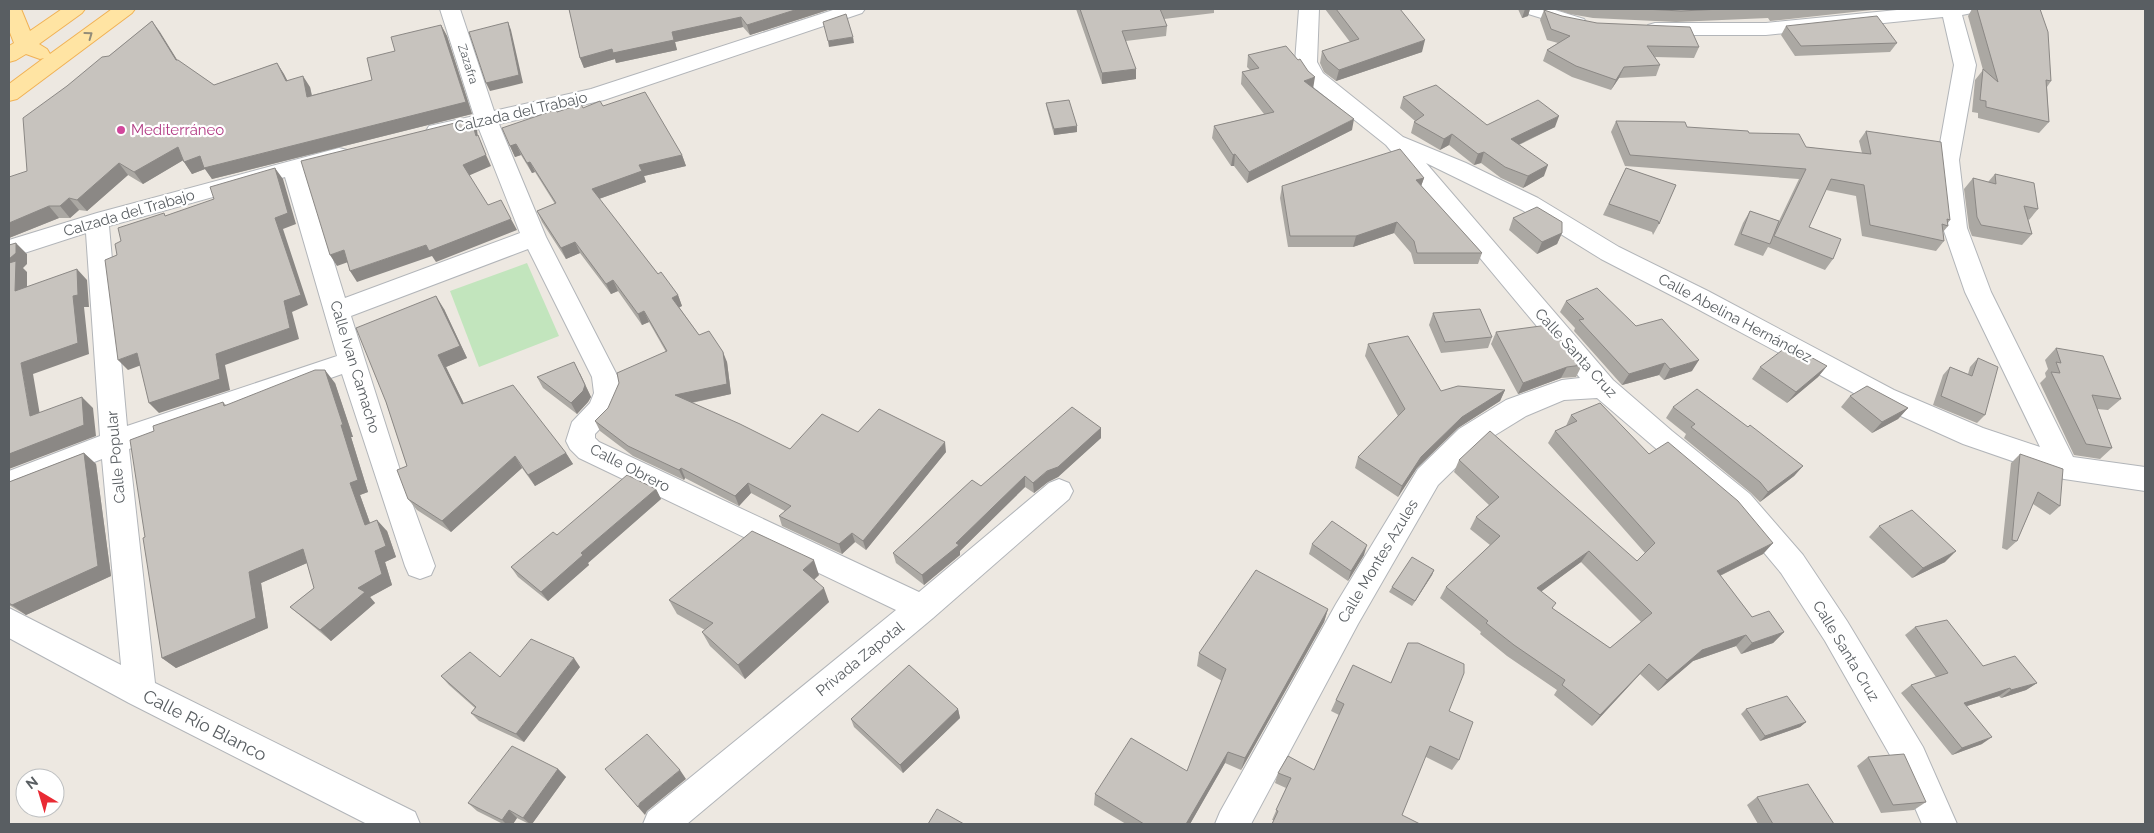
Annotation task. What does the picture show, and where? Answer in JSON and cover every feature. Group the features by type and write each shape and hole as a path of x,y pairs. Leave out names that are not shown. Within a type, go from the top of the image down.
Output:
{"main road":[{"path":"11,9 17,50"},
{"path":"17,50 75,9"},
{"path":"11,88 53,61 125,9"},
{"path":"17,50 53,61"}],"street":[{"name":"Zazafra","path":"450,9 486,119"},
{"name":"Calzada del Trabajo","path":"419,136 596,95 855,9"},
{"name":"Calle Santa Cruz","path":"1309,9 1306,62 1315,77 1394,140 1603,387 1662,439 1740,503 1792,564 1836,630 1911,759 1940,824"},
{"path":"1532,9 1566,21 1593,26"},
{"path":"1639,28 1676,30 1766,29 1958,10 1965,65 1948,160 1955,228 1978,292 2064,467"},
{"name":"Calle Obrero","path":"486,119 534,237 605,378 608,393 601,409 582,430 580,440 589,450 922,608"},
{"name":"Calle Abelina Hernández","path":"1394,140 1458,168 1530,204 1610,253 1699,298 1884,397 1973,436 2064,467 2145,479"},
{"name":"Calzada del Trabajo","path":"9,249 97,221 362,150"},
{"name":"Calle Ivan Camacho","path":"293,167 352,361 406,529 420,566"},
{"name":"Calle Popular","path":"97,221 114,442 140,692"},
{"path":"338,311 534,237"},
{"path":"9,483 114,442 264,388 352,361"},
{"name":"Calle Montes Azules","path":"1232,824 1346,614 1428,477 1469,437 1516,408 1562,390 1603,387"},
{"name":"Privada Zapotal","path":"660,824 922,608 1059,491"},
{"name":"Calle Río Blanco","path":"9,622 140,692 403,824"}],"green space":[{"path":"527,263 559,336 479,367 450,291"}],"building":[{"path":"569,9 798,9 747,25 741,17 672,32 674,40 613,53 612,49 580,58"},
{"path":"1080,9 1160,9 1167,26 1122,31 1136,69 1102,73"},
{"path":"1336,9 1400,9 1425,40 1339,70 1327,60 1322,51 1359,39"},
{"path":"1644,9 1722,9 1681,11"},
{"path":"1977,9 2040,9 2048,32 2051,81 2046,80 2049,122 1986,107 1986,101 1980,100 1983,69 1998,82"},
{"path":"1544,10 1562,16 1597,23 1690,27 1699,47 1647,46 1660,65 1624,67 1616,80 1576,66 1547,50 1570,36 1551,29"},
{"path":"846,14 853,37 828,41 823,22"},
{"path":"1877,16 1897,43 1801,46 1786,26"},
{"path":"152,21 176,60 214,85 277,63 286,81 303,76 307,97 372,80 367,58 395,51 391,37 441,25 466,102 204,168 200,156 184,162 178,147 134,172 119,163 77,200 69,198 60,206 49,206 9,223 9,177 27,171 23,118 67,86 102,57 109,56"},
{"path":"508,22 519,75 486,83 469,32"},
{"path":"1286,46 1315,77 1304,81 1354,119 1249,172 1235,154 1233,155 1214,126 1274,112 1242,72 1259,68 1248,55"},
{"path":"1436,85 1487,125 1538,100 1559,116 1511,139 1548,165 1528,176 1505,167 1484,152 1478,154 1452,134 1444,139 1414,122 1424,115 1403,97"},
{"path":"645,92 682,155 639,165 642,171 592,189 658,274 661,272 678,295 672,298 699,335 709,331 723,352 727,384 675,395 790,449 822,414 858,432 879,409 945,442 863,541 852,533 839,544 779,516 791,506 748,483 735,496 681,468 679,470 628,446 595,421 608,408 619,383 617,373 667,351 644,311 638,314 613,280 606,284 575,242 561,248 537,211 556,203 530,162 527,163 516,144 510,146 502,128 555,110 557,112 581,104 583,108 600,101 603,106"},
{"path":"1069,100 1077,126 1054,129 1046,103"},
{"path":"471,119 476,136 478,135 486,155 463,165 488,205 501,200 511,219 429,251 426,245 350,271 344,250 330,255 301,161"},
{"path":"1616,121 1685,122 1687,127 1748,131 1749,133 1799,134 1806,147 1871,154 1866,131 1941,142 1950,220 1947,219 1948,226 1942,224 1944,241 1870,225 1864,185 1831,179 1809,227 1841,239 1833,259 1774,236 1806,169 1630,155"},
{"path":"1400,149 1424,178 1416,180 1482,253 1417,253 1414,241 1397,222 1356,236 1290,236 1282,186"},
{"path":"275,168 288,213 275,218 301,295 284,301 290,328 216,354 220,379 149,403 137,353 118,360 105,260 117,255 115,244 121,241 118,228 164,213 165,216 214,199 210,187"},
{"path":"1626,168 1676,185 1659,224 1658,221 1609,204"},
{"path":"1995,174 2034,183 2038,209 2024,206 2032,234 1981,225 1977,217 1973,178 1996,184"},
{"path":"1537,207 1562,222 1562,233 1542,242 1513,218"},
{"path":"1750,211 1779,221 1770,244 1741,234"},
{"path":"16,243 16,253 9,259 9,245"},
{"path":"16,261 15,291 77,269 78,295 73,296 78,343 21,363 30,416 82,397 84,425 9,454 9,263"},
{"path":"1597,288 1636,326 1662,319 1699,360 1670,369 1665,363 1629,374 1579,320 1584,319 1566,301"},
{"path":"436,296 460,346 438,355 462,404 513,385 566,453 528,475 515,456 442,521 408,499 397,470 407,466 386,402 356,328"},
{"path":"1480,309 1492,337 1445,342 1433,313"},
{"path":"1548,325 1582,365 1567,367 1523,383 1496,332"},
{"path":"1408,336 1441,391 1458,386 1505,390 1462,417 1421,457 1402,486 1358,457 1405,409 1368,344"},
{"path":"1789,345 1827,366 1796,392 1760,367"},
{"path":"2056,348 2103,356 2121,399 2092,395 2112,448 2086,444 2051,372 2060,373 2056,362 2061,363"},
{"path":"1978,358 1998,367 1985,415 1941,396 1950,367 1972,376"},
{"path":"574,362 585,385 583,391 571,403 537,377"},
{"path":"315,370 325,370 343,425 341,425 358,480 350,483 365,525 377,520 386,546 375,551 382,574 358,588 365,592 320,630 290,607 314,588 303,549 249,572 256,618 162,658 130,440 154,431 153,426 223,402 224,406"},
{"path":"1867,386 1908,408 1882,422 1850,396"},
{"path":"1697,389 1748,427 1750,425 1803,466 1768,492 1760,482 1691,427 1695,424 1673,407"},
{"path":"1600,403 1649,454 1668,442 1738,501 1773,543 1717,571 1752,617 1769,611 1784,632 1752,643 1746,635 1702,650 1667,680 1649,664 1600,715 1562,685 1565,680 1514,645 1446,587 1500,536 1476,517 1499,497 1459,460 1490,431 1637,561 1655,543 1555,431 1577,421 1571,415","holes":["1589,551 1652,613 1610,648 1552,608 1556,603 1537,588"]},
{"path":"1072,407 1101,428 1058,467 1047,471 1033,483 1025,476 956,543 959,545 922,575 893,553 972,480 981,486"},
{"path":"84,453 98,566 12,605 9,603 9,482"},
{"path":"2020,454 2063,469 2060,506 2038,492 2017,541 2012,540"},
{"path":"627,475 656,489 581,553 583,555 541,592 511,567 553,532 557,535"},
{"path":"1912,510 1956,551 1923,568 1879,526"},
{"path":"1332,521 1367,545 1351,571 1312,544"},
{"path":"752,531 814,560 803,570 824,588 738,665 702,632 713,623 669,600"},
{"path":"1412,557 1434,570 1415,601 1392,587"},
{"path":"1256,570 1328,609 1245,758 1228,752 1186,824 1144,824 1095,794 1131,738 1187,771 1226,669 1199,653"},
{"path":"1947,620 1983,666 2015,656 2037,683 2011,690 2010,688 1964,703 1992,737 1962,748 1911,685 1948,673 1915,627"},
{"path":"531,639 574,658 516,734 471,713 476,707 441,676 470,652 500,677"},
{"path":"1408,643 1418,643 1464,664 1464,673 1449,711 1473,722 1459,760 1430,746 1402,815 1420,824 1272,824 1278,811 1276,810 1291,778 1278,773 1288,756 1314,770 1344,704 1336,700 1353,665 1391,683"},
{"path":"909,665 958,709 900,765 851,719"},
{"path":"1787,696 1806,722 1765,736 1746,709"},
{"path":"647,734 680,770 640,803 638,807 605,769"},
{"path":"512,746 558,769 523,818 509,810 502,820 468,803"},
{"path":"1904,754 1926,802 1893,805 1868,757"},
{"path":"1808,784 1834,824 1773,824 1757,797"},
{"path":"937,809 964,824 928,824"}],"place":[{"name":"Mediterráneo","path":"121,130"}]}
